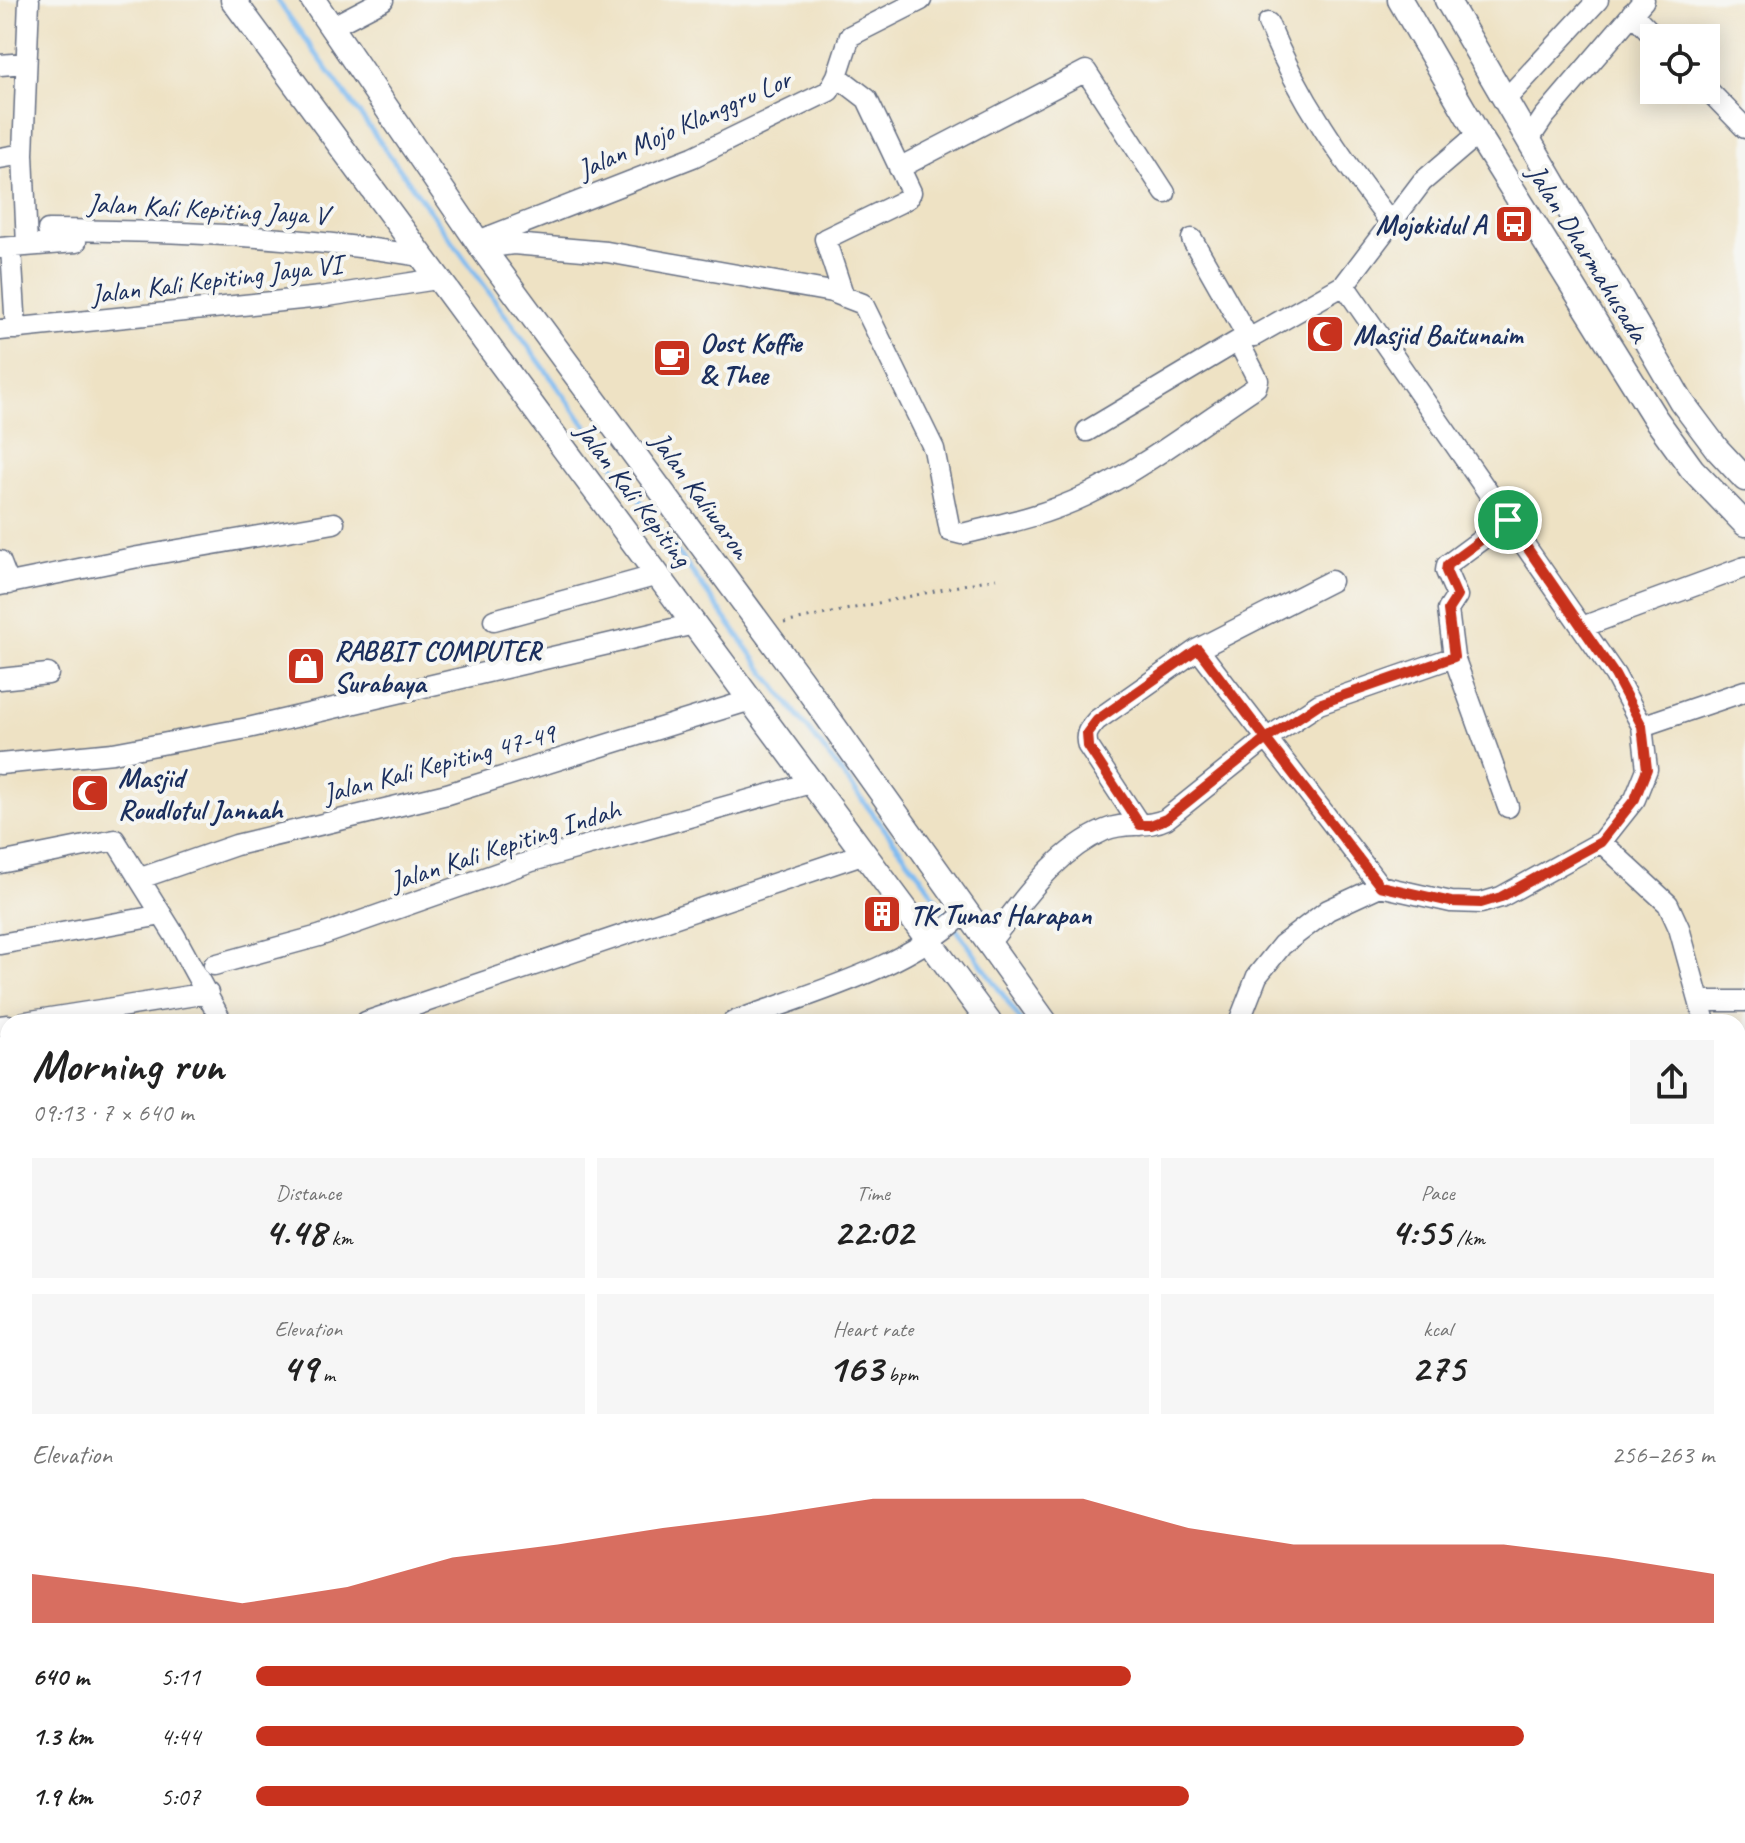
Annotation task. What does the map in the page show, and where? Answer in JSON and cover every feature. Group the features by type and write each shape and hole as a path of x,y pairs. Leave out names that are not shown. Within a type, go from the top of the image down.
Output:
{"main road":[{"name":"Jalan Kali Kepiting","path":"233,0 437,279 932,940 983,1014"},
{"name":"Jalan Kaliwaron","path":"313,0 480,245 801,680 962,915 989,943 1039,1014"},
{"name":"Jalan Dharmahusada","path":"1400,0 1478,134 1655,418 1692,469 1745,524"},
{"name":"Jalan Dharmahusada","path":"1447,0 1681,401 1717,449 1745,479"},
{"path":"1566,274 1585,267 1594,253"},
{"path":"1585,306 1598,290 1616,289"}],"street":[{"path":"8,330 23,154 29,0"},
{"path":"333,26 383,0"},
{"path":"838,294 825,239 908,198 911,192 867,99 837,76 850,36 921,0"},
{"path":"1506,99 1598,0"},
{"path":"1530,138 1544,117 1638,7"},
{"path":"1268,23 1295,81 1335,149 1391,223"},
{"path":"0,65 25,63"},
{"path":"899,168 1086,71 1165,193"},
{"name":"Jalan Mojo Klanggru Lor","path":"480,245 693,157 829,91 837,76"},
{"path":"1720,102 1745,128"},
{"path":"1087,431 1243,338 1254,336 1344,285 1422,182 1478,134"},
{"path":"0,158 23,154"},
{"name":"Jalan Kali Kepiting Jaya V","path":"48,230 177,232 366,247 420,256"},
{"name":"Jalan Kali Kepiting Jaya V","path":"13,247 147,238"},
{"path":"480,245 513,244 607,252 838,294 863,304 934,449 950,531 962,534 1035,516 1084,497 1256,387 1258,380 1243,338 1192,239"},
{"name":"Jalan Kali Kepiting Jaya VI","path":"8,330 321,297 437,279"},
{"path":"1242,1014 1257,976 1282,945 1328,910 1380,886 1451,902 1481,903 1501,897 1601,842 1635,799 1647,769 1642,726 1615,675 1344,285"},
{"path":"1508,520 1447,565 1446,571 1457,596 1448,610 1454,657 1508,807"},
{"path":"0,561 4,585 138,557 334,523"},
{"path":"1582,627 1745,567"},
{"path":"494,620 658,575"},
{"path":"1140,825 1088,746 1087,733 1097,720 1198,649 1331,581"},
{"path":"0,764 113,753 248,728 694,624"},
{"path":"1198,649 1380,886"},
{"path":"989,943 1048,870 1072,849 1105,830 1121,825 1151,825 1166,819 1266,739 1319,704 1454,657"},
{"path":"0,679 48,674"},
{"path":"1642,726 1745,691"},
{"name":"Jalan Kali Kepiting 47-49","path":"141,878 236,845 447,794 751,700"},
{"name":"Jalan Kali Kepiting Indah","path":"214,965 319,936 532,861 814,782"},
{"path":"0,863 110,840 118,842 218,1014"},
{"path":"1601,842 1668,904 1679,928 1703,1014"},
{"path":"390,1014 865,853"},
{"path":"0,944 162,915"},
{"path":"754,1014 875,968 932,940 962,915"},
{"path":"75,1014 208,993"},
{"path":"1700,1001 1745,1001"}],"path":[{"path":"782,624 996,578"}],"waterway":[{"path":"277,0 766,674 925,882 950,920"},
{"path":"956,928 1016,1014"}],"place":[{"name":"Mojokidul A","path":"1514,224"},
{"name":"Masjid Baitunaim","path":"1325,334"},
{"name":"Oost Koffie & Thee","path":"672,358"},
{"name":"RABBIT COMPUTER Surabaya","path":"306,666"},
{"name":"Masjid Roudlotul Jannah","path":"90,793"},
{"name":"TK Tunas Harapan","path":"882,914"}],"route":[{"path":"1508,520 1447,565 1446,571 1457,596 1448,607 1454,657 1319,704 1266,739 1166,819 1151,825 1140,825 1088,746 1087,733 1097,720 1198,649 1205,660 1254,723 1266,739 1380,886 1451,902 1481,903 1501,897 1601,842 1635,799 1647,769 1642,726 1615,675 1508,520"}]}
